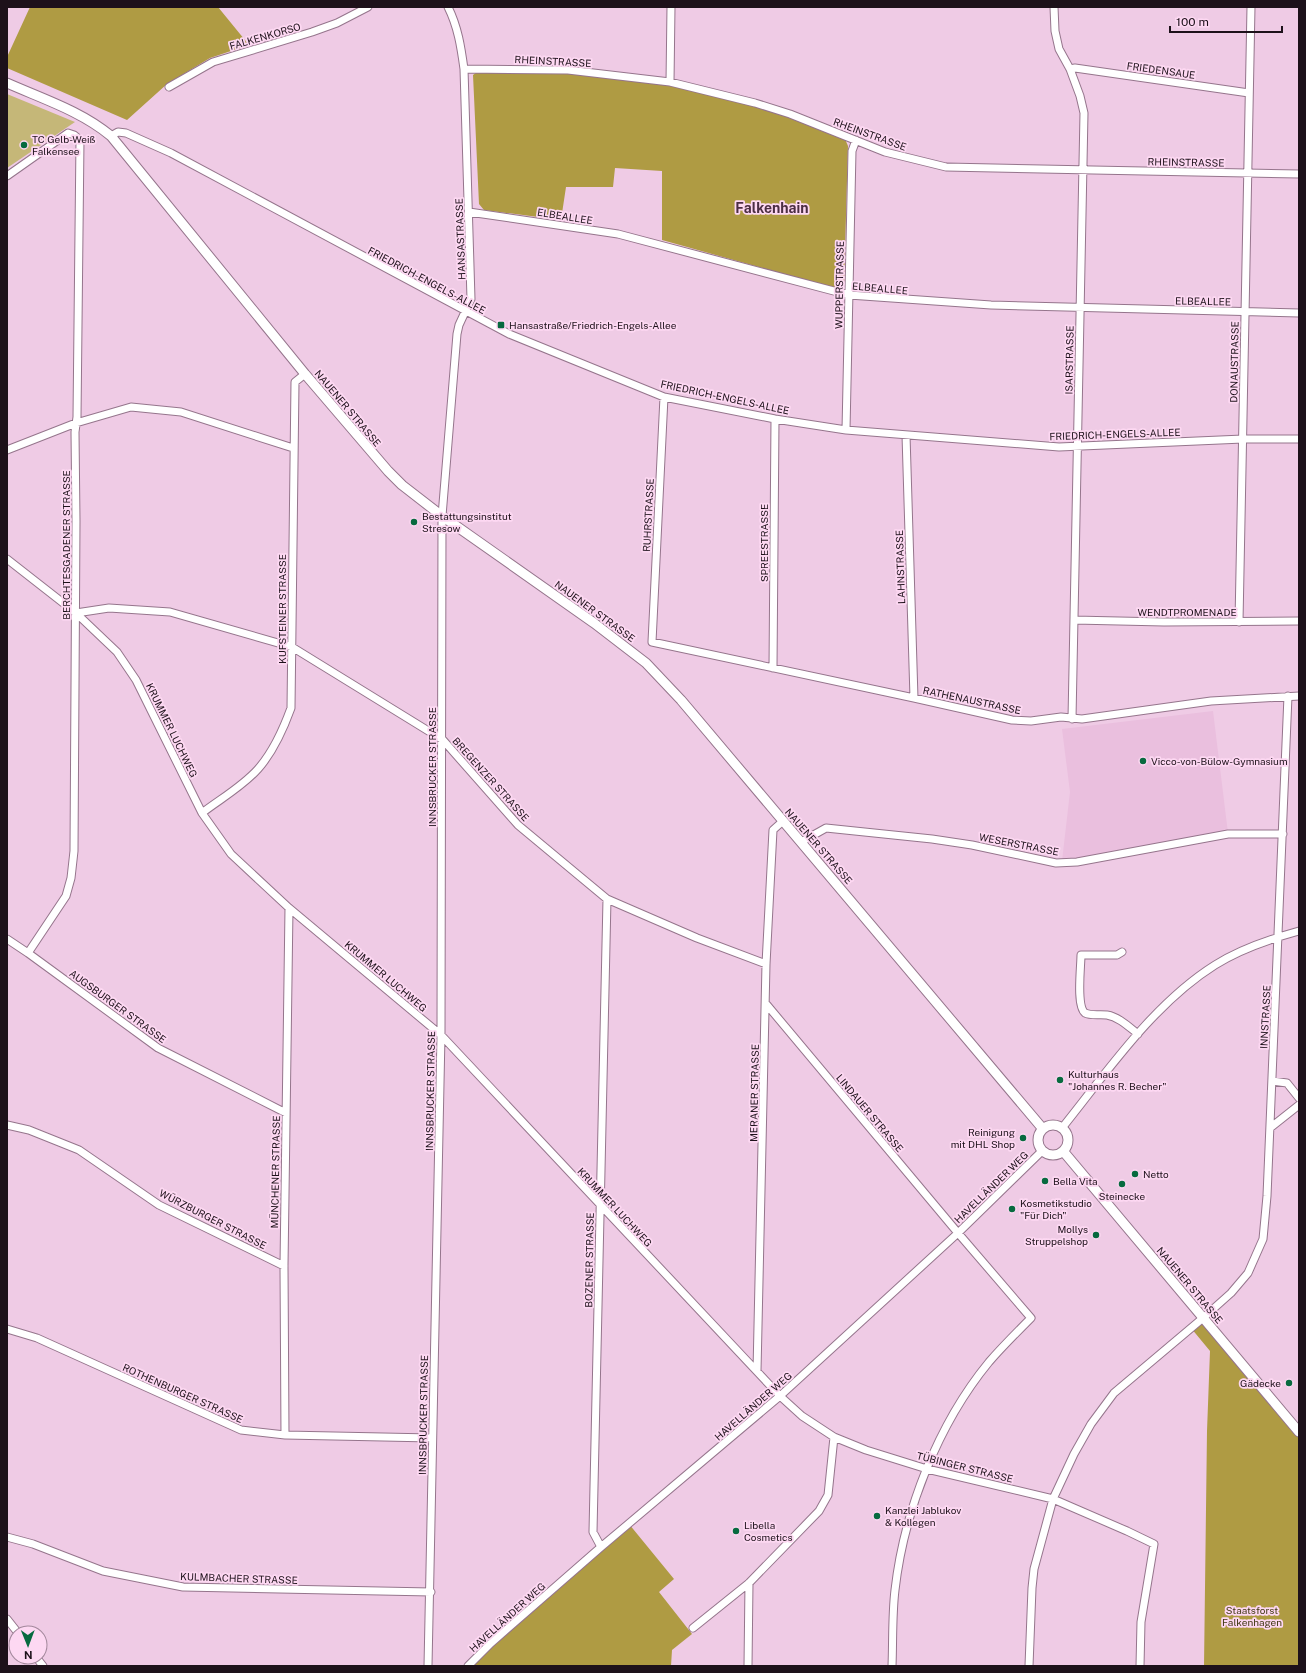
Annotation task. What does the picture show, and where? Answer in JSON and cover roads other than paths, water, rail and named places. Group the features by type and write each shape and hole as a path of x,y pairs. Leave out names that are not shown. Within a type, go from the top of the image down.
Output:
{"main road":[{"name":"NAUENER STRASSE","path":"7,83 82,116 96,124 111,136 305,374 388,471 402,485 442,516 594,623 646,663 681,700 1043,1129"},
{"path":"1052,1125 1062,1128 1068,1137 1066,1147 1063,1151 1059,1154 1050,1155 1042,1151 1038,1142 1040,1133 1043,1129 1052,1125"},
{"name":"NAUENER STRASSE","path":"1063,1151 1299,1432"}],"street":[{"name":"FALKENKORSO","path":"169,87 213,62 312,32 337,23 368,7"},
{"name":"HANSASTRASSE","path":"442,516 457,334 459,325 471,299 464,69 458,35 448,7"},
{"path":"670,82 671,7"},
{"name":"ISARSTRASSE","path":"1054,7 1055,32 1059,49 1070,69 1080,96 1084,113 1072,718"},
{"name":"DONAUSTRASSE","path":"1239,622 1251,7"},
{"name":"FRIEDENSAUE","path":"1070,69 1075,68 1249,93"},
{"name":"RHEINSTRASSE","path":"464,69 568,70 670,82 756,102 884,152 946,167 1299,174"},
{"name":"FRIEDRICH-ENGELS-ALLEE","path":"111,136 118,132 126,133 171,153 465,312 509,334 664,397 846,430 1058,447 1243,439 1299,439"},
{"name":"BERCHTESGADENER STRASSE","path":"7,176 68,134 74,135 80,140 77,409 74,432 76,464 74,850 71,878 66,896 28,952"},
{"name":"WUPPERSTRASSE","path":"846,430 852,151 856,140"},
{"name":"ELBEALLEE","path":"469,212 618,234 849,296 974,305 1299,312"},
{"name":"KUFSTEINER STRASSE","path":"202,813 236,789 258,770 282,734 291,708 295,382 305,374"},
{"name":"RUHRSTRASSE","path":"652,634 664,397"},
{"path":"7,450 76,422 131,407 181,412 293,448"},
{"name":"SPREESTRASSE","path":"773,668 775,418"},
{"name":"LAHNSTRASSE","path":"906,435 914,698"},
{"name":"INNSBRUCKER STRASSE","path":"428,1666 431,1592 432,1438 441,1035 443,740 442,516"},
{"name":"KRUMMER LUCHWEG","path":"7,558 76,612 117,652 136,680 202,813 231,854 289,908 441,1035 780,1396"},
{"name":"BREGENZER STRASSE","path":"76,612 109,608 170,612 292,647 443,740 518,825 607,899 697,938 766,964"},
{"name":"WENDTPROMENADE","path":"1074,620 1299,622"},
{"name":"RATHENAUSTRASSE","path":"652,634 652,642 1012,720 1031,722 1061,718 1082,719 1211,701 1299,696"},
{"name":"INNSTRASSE","path":"1029,1666 1034,1569 1053,1499 1074,1454 1091,1424 1114,1393 1231,1293 1248,1273 1263,1239 1267,1196 1279,936 1288,696"},
{"name":"MERANER STRASSE","path":"757,1371 766,964 773,830 783,821"},
{"name":"WESERSTRASSE","path":"801,842 826,828 932,838 1056,862 1077,862 1228,834 1283,834"},
{"name":"BOZENER STRASSE","path":"601,1547 593,1532 607,899"},
{"name":"MÜNCHENER STRASSE","path":"285,1435 284,1266 289,908"},
{"path":"1062,1128 1138,1034 1182,989 1215,965 1235,954 1279,936 1299,932"},
{"name":"AUGSBURGER STRASSE","path":"7,939 28,952 158,1048 286,1113"},
{"path":"1122,952 1117,955 1082,955 1080,995 1082,1008 1089,1014 1108,1015 1122,1021 1138,1034"},
{"name":"LINDAUER STRASSE","path":"766,1005 1031,1318 989,1362 957,1407 927,1469"},
{"path":"1272,1081 1286,1083 1299,1098"},
{"path":"1270,1128 1299,1106"},
{"name":"WÜRZBURGER STRASSE","path":"7,1125 29,1130 80,1150 159,1205 284,1266"},
{"name":"HAVELLÄNDER WEG","path":"468,1666 491,1643 601,1547 780,1396 958,1233 1042,1151"},
{"name":"ROTHENBURGER STRASSE","path":"7,1329 36,1338 241,1430 285,1435 432,1438"},
{"name":"TÜBINGER STRASSE","path":"780,1396 802,1416 834,1437 866,1450 927,1469 1053,1499 1154,1544 1141,1622 1140,1666"},
{"path":"693,1628 749,1583 819,1511 828,1495 834,1437"},
{"path":"892,1666 895,1591 902,1547 912,1508 927,1469"},
{"name":"KULMBACHER STRASSE","path":"7,1537 33,1544 103,1571 183,1587 431,1592"},
{"path":"748,1666 749,1583"}],"place":[{"name":"TC Gelb-Weiß Falkensee","path":"24,145"},
{"name":"Hansastraße/Friedrich-Engels-Allee","path":"501,325"},
{"name":"Bestattungsinstitut Stresow","path":"414,522"},
{"name":"Vicco-von-Bülow-Gymnasium","path":"1143,761"},
{"name":"Kulturhaus \"Johannes R. Becher\"","path":"1060,1080"},
{"name":"Reinigung mit DHL Shop","path":"1023,1138"},
{"name":"Netto","path":"1135,1174"},
{"name":"Bella Vita","path":"1045,1181"},
{"name":"Steinecke","path":"1122,1184"},
{"name":"Kosmetikstudio \"Für Dich\"","path":"1012,1209"},
{"name":"Mollys Struppelshop","path":"1096,1235"},
{"name":"Gädecke","path":"1289,1383"},
{"name":"Kanzlei Jablukov & Kollegen","path":"877,1516"},
{"name":"Libella Cosmetics","path":"736,1531"}],"district":[{"name":"Falkenhain","path":"772,208"}],"park label":[{"name":"Staatsforst Falkenhagen","path":"1252,1616"}]}
